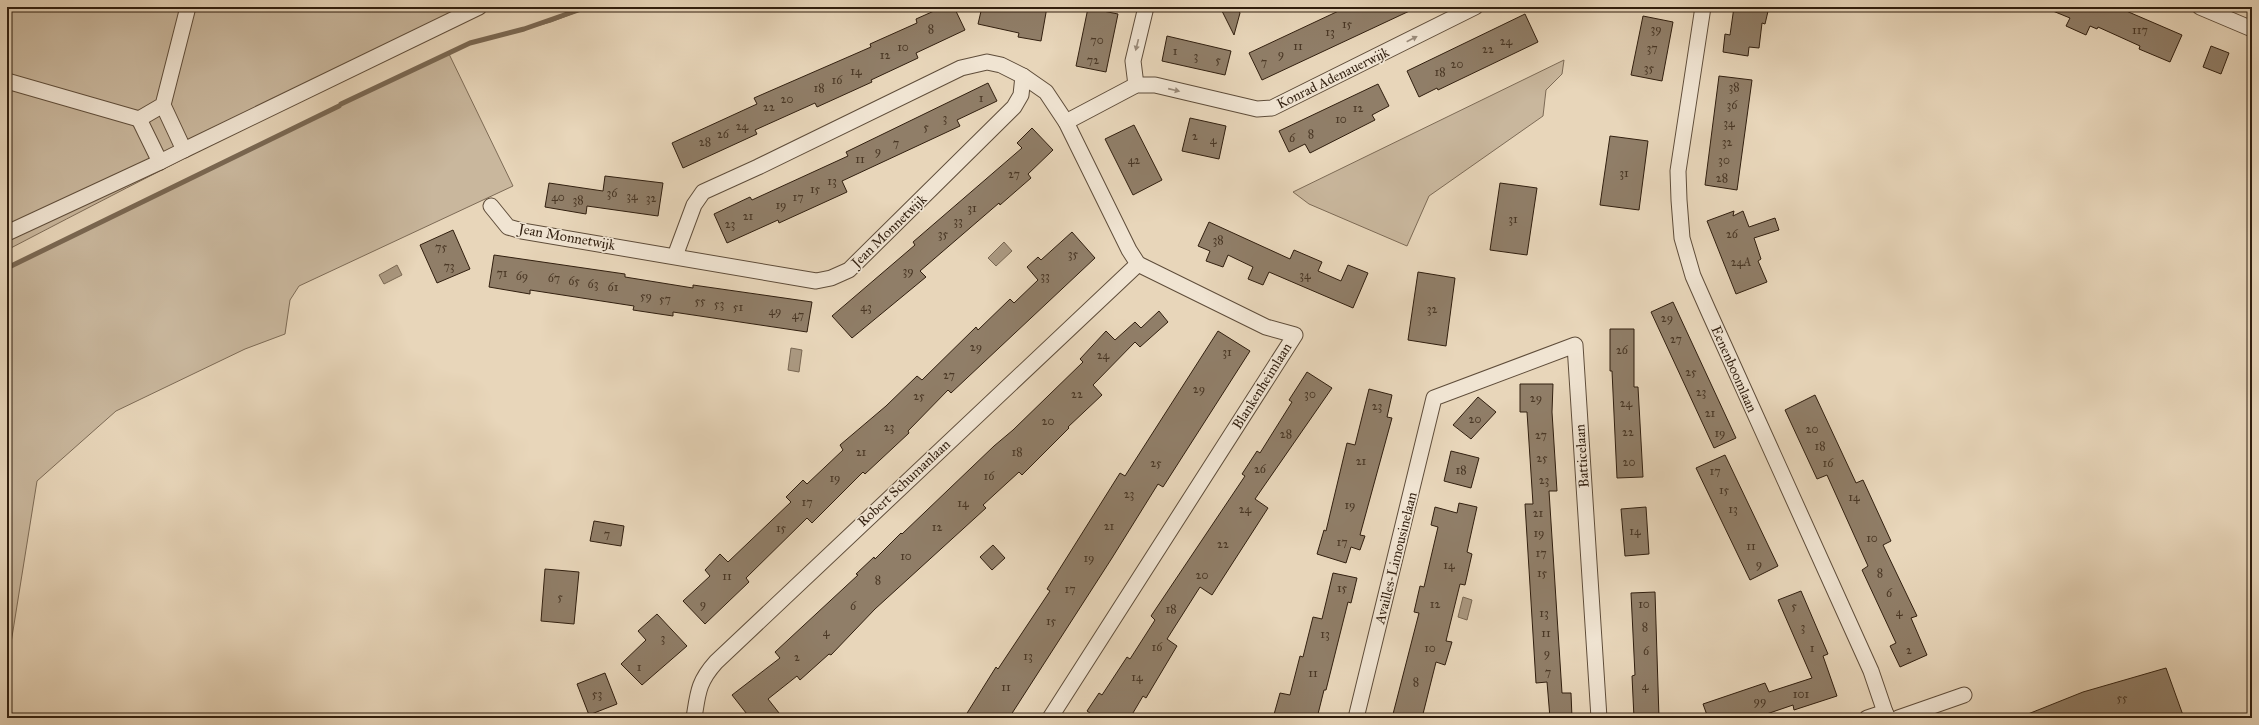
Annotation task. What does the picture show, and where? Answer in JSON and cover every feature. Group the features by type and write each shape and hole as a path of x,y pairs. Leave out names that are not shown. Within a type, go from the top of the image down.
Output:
{"street":[{"path":"184,150 163,105 188,7"},
{"path":"7,233 160,162 479,7"},
{"path":"1066,122 1136,85 1133,61 1146,7"},
{"name":"Konrad Adenauerwijk","path":"1136,85 1156,86 1257,109 1272,108 1475,7"},
{"name":"Eenenboomlaan","path":"1703,7 1678,171 1682,238 1693,276 1890,716"},
{"path":"2200,7 2252,29"},
{"path":"676,256 694,205 703,192 758,168 961,68 987,62 1001,65 1023,76 1046,92 1066,122 1129,250 1138,264"},
{"name":"Jean Monnetwijk","path":"491,206 508,227 522,231 816,281 831,278 849,270 1014,107 1020,95 1023,76"},
{"path":"7,81 139,119 163,105"},
{"path":"139,119 160,162"},
{"name":"Robert Schumanlaan","path":"694,718 703,676 716,662 1138,264"},
{"name":"Blankenheimlaan","path":"1050,718 1295,335 1266,327 1138,264"},
{"name":"Batticelaan","path":"1434,398 1575,345 1600,718"},
{"name":"Availles-Limousinelaan","path":"1356,718 1434,398"},
{"path":"1867,718 1890,716 1964,695"}],"shaded area":[{"path":"7,7 490,7 489,9 246,127 7,250"},
{"path":"583,7 590,7 551,22 470,44 449,54 513,186 299,286 290,300 285,334 245,349 116,411 37,481 7,668 7,268 470,42 524,28"},
{"path":"1564,60 1562,74 1546,90 1543,116 1429,196 1407,246 1309,204 1293,192"},
{"path":"1004,242 1012,251 996,266 988,258"},
{"path":"397,265 402,275 384,284 379,275"},
{"path":"791,348 802,350 799,372 788,370"},
{"path":"1463,597 1472,600 1467,620 1458,617"}],"building":[{"path":"943,7 954,7 965,30 916,53 918,58 871,80 872,82 817,107 815,103 755,130 757,134 683,168 672,143 757,104 754,98 871,47 870,44 917,23 916,19"},
{"path":"982,7 1047,7 1041,41 1018,37 1019,33 978,24"},
{"path":"1220,7 1237,7 1240,13 1234,35"},
{"path":"1347,7 1418,7 1262,80 1249,53"},
{"path":"1734,7 1769,7 1765,24 1762,23 1759,48 1749,47 1748,56 1723,52 1725,34 1730,35"},
{"path":"2043,7 2117,7 2182,35 2170,62 2139,49 2140,46 2098,27 2097,29 2090,26 2086,35 2066,26 2070,18"},
{"path":"1088,8 1118,14 1106,72 1076,66"},
{"path":"1525,14 1538,42 1438,90 1437,88 1419,97 1407,71"},
{"path":"1643,16 1673,22 1662,81 1631,75"},
{"path":"1167,36 1231,51 1225,75 1162,61"},
{"path":"2211,46 2229,53 2221,74 2203,67"},
{"path":"1719,76 1752,80 1737,190 1705,185"},
{"path":"988,83 997,101 957,120 960,126 842,181 847,192 779,223 778,220 727,243 714,214 750,197 752,200 848,156 846,152"},
{"path":"1378,84 1389,106 1372,115 1375,120 1310,153 1305,144 1289,152 1279,131"},
{"path":"1190,118 1226,126 1219,159 1182,151"},
{"path":"1134,125 1162,180 1133,195 1105,139"},
{"path":"1032,128 1053,150 1028,174 1031,178 1000,205 999,203 920,271 926,277 852,338 832,316 915,245 913,242 1022,148 1017,143"},
{"path":"1610,136 1648,141 1639,210 1600,205"},
{"path":"605,176 663,183 658,216 587,206 586,214 545,207 549,183 603,191"},
{"path":"1500,183 1537,188 1527,255 1490,250"},
{"path":"1734,211 1733,216 1743,211 1749,227 1775,218 1779,230 1754,238 1761,259 1758,261 1767,282 1736,294 1707,221"},
{"path":"1209,222 1290,259 1294,250 1322,262 1318,271 1341,281 1348,265 1368,273 1353,308 1269,272 1263,285 1248,279 1253,267 1228,255 1223,267 1206,261 1210,251 1198,246"},
{"path":"453,230 470,269 437,283 420,245"},
{"path":"1072,232 1095,258 951,393 948,390 908,431 909,433 865,474 863,472 812,523 807,518 746,578 749,582 705,624 683,601 710,576 705,570 720,554 728,562 791,502 786,497 803,480 807,484 843,450 840,445 886,406 917,376 922,380 976,327 978,330 1010,299 1014,303 1038,280 1027,267 1038,257 1041,260"},
{"path":"494,255 625,274 625,277 693,288 693,285 812,302 807,332 673,312 673,316 633,310 634,306 530,290 530,294 489,287"},
{"path":"1418,272 1455,278 1446,346 1408,340"},
{"path":"1673,302 1736,438 1714,448 1651,312"},
{"path":"1159,311 1168,322 1140,347 1135,342 1093,385 1102,395 1068,427 1069,428 1022,475 1019,472 983,505 986,508 875,609 831,655 829,654 800,680 797,676 768,699 783,718 750,718 732,695 780,658 775,652 858,575 856,574 874,557 875,559 994,446 1013,430 1083,362 1080,359 1106,331 1115,340 1135,322 1141,328"},
{"path":"1610,329 1634,329 1634,387 1638,387 1643,477 1617,478 1612,371 1610,371"},
{"path":"1218,331 1250,351 1163,487 1158,484 1009,718 964,718 996,667 998,669 1050,591 1047,589 1120,473 1125,476"},
{"path":"1307,372 1332,388 1255,499 1268,508 1212,595 1200,587 1167,639 1177,646 1146,698 1143,696 1130,718 1097,718 1087,711 1099,693 1102,695 1127,657 1130,659 1155,620 1151,616 1245,476 1242,474 1257,451 1260,453 1292,402 1289,400"},
{"path":"1520,384 1553,384 1552,412 1557,491 1549,491 1562,693 1571,693 1572,718 1550,718 1547,682 1536,683 1525,504 1533,504 1527,412 1520,412"},
{"path":"1369,389 1392,395 1387,417 1392,418 1360,535 1365,536 1360,550 1351,547 1346,563 1317,554 1324,530 1326,531 1347,443 1355,445"},
{"path":"1815,395 1856,483 1863,480 1891,541 1883,545 1917,616 1911,618 1927,655 1900,667 1890,646 1896,643 1862,570 1868,566 1827,475 1817,479 1785,410"},
{"path":"1478,397 1496,412 1471,439 1453,425"},
{"path":"1451,451 1479,458 1471,488 1444,481"},
{"path":"1725,455 1778,566 1750,580 1696,468"},
{"path":"1459,503 1477,507 1467,552 1472,554 1465,585 1460,584 1446,641 1452,642 1445,665 1436,662 1422,718 1392,718 1419,613 1414,612 1420,586 1424,587 1438,527 1431,525 1435,507 1457,513"},
{"path":"1646,507 1649,554 1625,556 1621,509"},
{"path":"594,521 624,526 621,546 590,541"},
{"path":"993,545 1005,558 992,570 980,557"},
{"path":"545,569 579,572 574,624 541,621"},
{"path":"1333,573 1357,578 1351,603 1348,602 1326,690 1324,690 1317,718 1273,718 1280,693 1290,695 1300,656 1303,657 1313,617 1322,619"},
{"path":"1801,591 1828,654 1823,656 1837,696 1794,710 1793,705 1755,718 1708,718 1703,704 1765,683 1769,692 1812,678 1778,600"},
{"path":"1655,592 1659,718 1634,718 1632,676 1635,675 1631,593"},
{"path":"657,614 687,646 642,685 621,664 646,640 638,631"},
{"path":"2166,668 2184,718 2018,718 2083,692"},
{"path":"605,673 617,704 589,715 577,684"}],"waterway":[{"path":"341,104 470,43 524,29 587,7"},
{"path":"7,268 339,106"}]}
